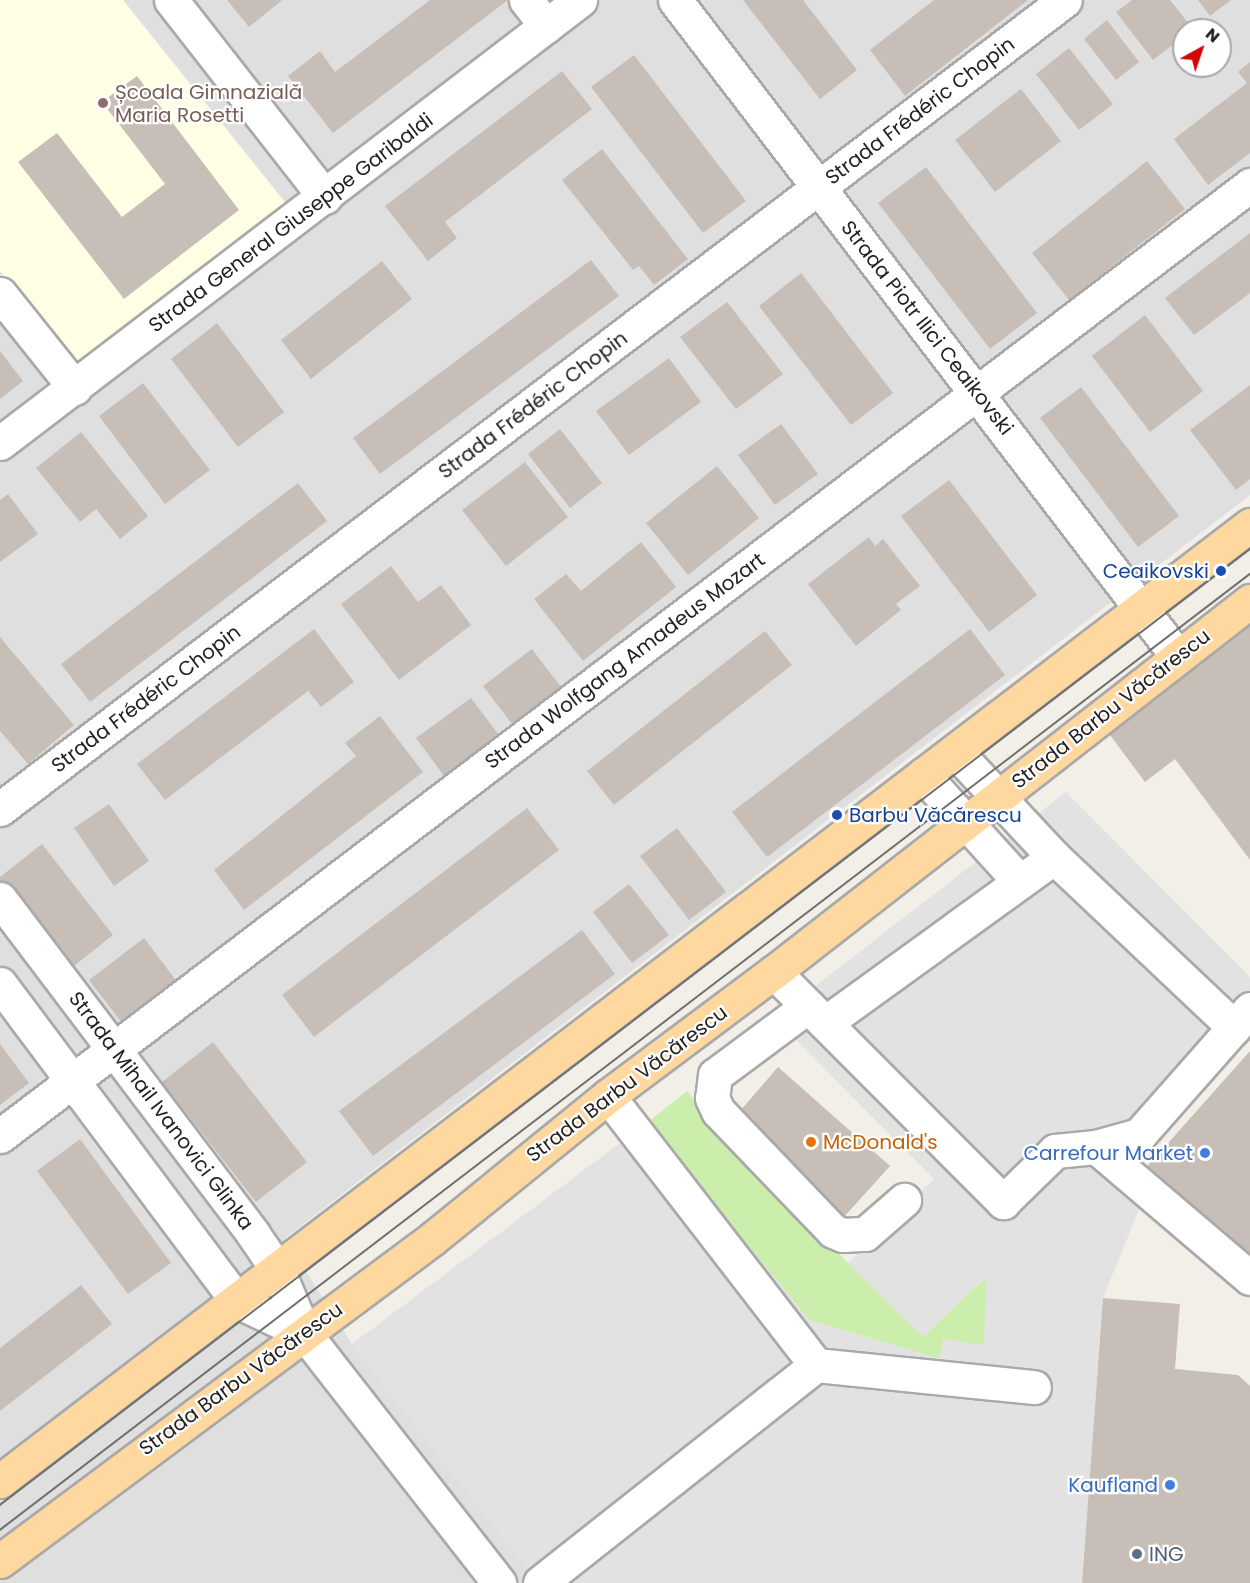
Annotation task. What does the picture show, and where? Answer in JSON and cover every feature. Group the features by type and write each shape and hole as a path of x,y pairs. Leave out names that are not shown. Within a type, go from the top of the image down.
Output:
{"main road":[{"path":"0,1481 1250,525"},
{"name":"Strada Barbu Văcărescu","path":"0,1561 432,1239 608,1096 774,972 1250,601"}],"street":[{"path":"171,0 325,197"},
{"path":"526,0 546,26"},
{"name":"Strada General Giuseppe Garibaldi","path":"0,443 75,388 580,0"},
{"name":"Strada Piotr Ilici Ceaikovski","path":"675,0 979,394 1178,657"},
{"name":"Strada Frédéric Chopin","path":"0,809 1065,0"},
{"name":"Strada Wolfgang Amadeus Mozart","path":"0,1136 979,394 1250,185"},
{"path":"0,294 75,388"},
{"path":"774,972 1003,1202 1055,1151 1096,1147 1139,1135 1242,1018 1054,857 955,751"},
{"path":"923,775 1020,882"},
{"path":"904,1200 865,1234 843,1235 833,1231 718,1111 712,1098 715,1076 816,1015 1020,882 1054,857"},
{"name":"Strada Mihail Ivanovici Glinka","path":"0,899 116,1047 277,1269 304,1333 499,1583"},
{"name":"Strada Mihail Ivanovici Glinka","path":"0,984 237,1300 304,1333"},
{"path":"608,1096 816,1365"},
{"path":"1096,1147 1250,1278"},
{"path":"540,1583 816,1365 1034,1387"}],"shaded area":[{"path":"0,0 1250,0 1250,495 285,1238 352,1344 539,1583 0,1583"},
{"name":"Școala Gimnazială Maria Rosetti","path":"0,0 123,0 288,206 76,368 0,271"},
{"path":"1066,792 1250,977 1250,1033 1131,1164 1150,1182 1103,1298 1082,1583 539,1583 352,1344 648,1122 809,1320 939,1359 943,1339 984,1345 986,1276 923,1337 848,1263 934,1179 774,1018"}],"green space":[{"path":"687,1091 848,1263 923,1336 987,1276 984,1346 940,1359 809,1320 648,1122"}],"building":[{"path":"227,0 282,0 249,27"},
{"path":"430,0 508,0 333,133 288,76 320,51 335,72"},
{"path":"743,0 803,0 857,70 820,99"},
{"path":"934,0 1028,0 905,96 870,50"},
{"path":"1132,0 1170,0 1184,18 1172,18 1172,45 1153,60 1116,12"},
{"path":"1198,0 1231,0 1210,16"},
{"path":"1107,20 1139,62 1116,80 1084,39"},
{"path":"1069,48 1113,104 1079,130 1036,74"},
{"path":"634,55 746,201 703,233 591,87"},
{"path":"1250,62 1250,153 1208,185 1174,139 1247,83 1238,72"},
{"path":"562,71 592,109 445,222 457,238 428,261 385,206"},
{"name":"Școala Gimnazială Maria Rosetti","path":"137,76 239,210 124,299 18,162 57,133 122,217 165,184 102,102"},
{"path":"1021,89 1061,141 995,192 955,140"},
{"path":"602,149 688,259 654,285 639,266 633,270 562,180"},
{"path":"1147,161 1185,209 1069,300 1032,253"},
{"path":"926,167 1037,313 990,349 878,203"},
{"path":"1250,233 1250,293 1194,335 1165,298"},
{"path":"591,260 619,296 380,474 353,438"},
{"path":"382,261 412,299 311,379 281,340"},
{"path":"801,273 893,393 851,425 759,306"},
{"path":"727,302 783,374 736,409 680,337"},
{"path":"1145,315 1203,391 1150,432 1092,356"},
{"path":"217,323 284,412 238,447 171,359"},
{"path":"0,351 23,381 0,399"},
{"path":"669,358 701,402 629,455 596,411"},
{"path":"143,383 210,470 165,504 99,416"},
{"path":"1250,385 1250,479 1236,490 1190,430"},
{"path":"1081,387 1179,516 1138,547 1040,418"},
{"path":"781,424 818,474 775,505 738,455"},
{"path":"560,429 602,483 570,508 528,454"},
{"path":"81,432 148,516 120,539 96,509 80,522 36,468"},
{"path":"525,462 568,517 506,566 462,510"},
{"path":"717,466 759,518 688,575 646,523"},
{"path":"949,480 1037,595 989,632 901,516"},
{"path":"298,483 327,521 90,702 61,664"},
{"path":"8,494 38,534 0,562 0,500"},
{"path":"869,537 875,546 883,539 920,586 896,604 901,610 856,646 808,584"},
{"path":"641,542 676,587 583,661 534,599 566,574 581,591"},
{"path":"391,566 418,602 441,585 471,625 399,680 341,604"},
{"path":"1250,624 1250,860 1175,759 1145,782 1107,731"},
{"path":"314,629 354,682 321,707 308,691 165,800 137,764"},
{"path":"970,629 1005,675 767,857 732,812"},
{"path":"765,631 792,665 614,805 587,771"},
{"path":"0,637 74,725 28,764 0,731"},
{"path":"532,649 561,687 512,724 483,686"},
{"path":"471,698 499,735 444,776 416,738"},
{"path":"380,716 423,772 244,910 214,870 356,756 345,743"},
{"path":"109,804 149,861 114,886 74,828"},
{"path":"527,808 559,850 314,1037 282,995"},
{"path":"677,828 726,892 689,920 640,856"},
{"path":"42,844 113,935 69,970 0,881 0,877"},
{"path":"629,884 669,935 632,963 593,912"},
{"path":"582,930 615,974 373,1156 339,1111"},
{"path":"144,938 184,991 129,1032 89,980"},
{"path":"213,1042 307,1162 256,1202 162,1082"},
{"path":"0,1044 29,1083 0,1105"},
{"name":"Carrefour Market","path":"1250,1051 1250,1264 1145,1169"},
{"name":"McDonald's","path":"778,1067 890,1166 844,1217 733,1119"},
{"path":"80,1139 171,1263 128,1294 37,1171"},
{"path":"81,1285 112,1324 0,1411 0,1348"},
{"name":"Kaufland","path":"1103,1298 1180,1304 1175,1369 1238,1375 1250,1386 1250,1583 1082,1583"}],"tram line":[{"path":"0,1505 1250,549"},
{"path":"0,1530 1250,574"}],"place":[{"name":"Școala Gimnazială Maria Rosetti","path":"103,103"},
{"name":"Ceaikovski","path":"1221,571"},
{"name":"Barbu Văcărescu","path":"837,815"},
{"name":"McDonald's","path":"811,1142"},
{"name":"Carrefour Market","path":"1205,1153"},
{"name":"Kaufland","path":"1170,1485"},
{"name":"ING","path":"1137,1554"}]}
